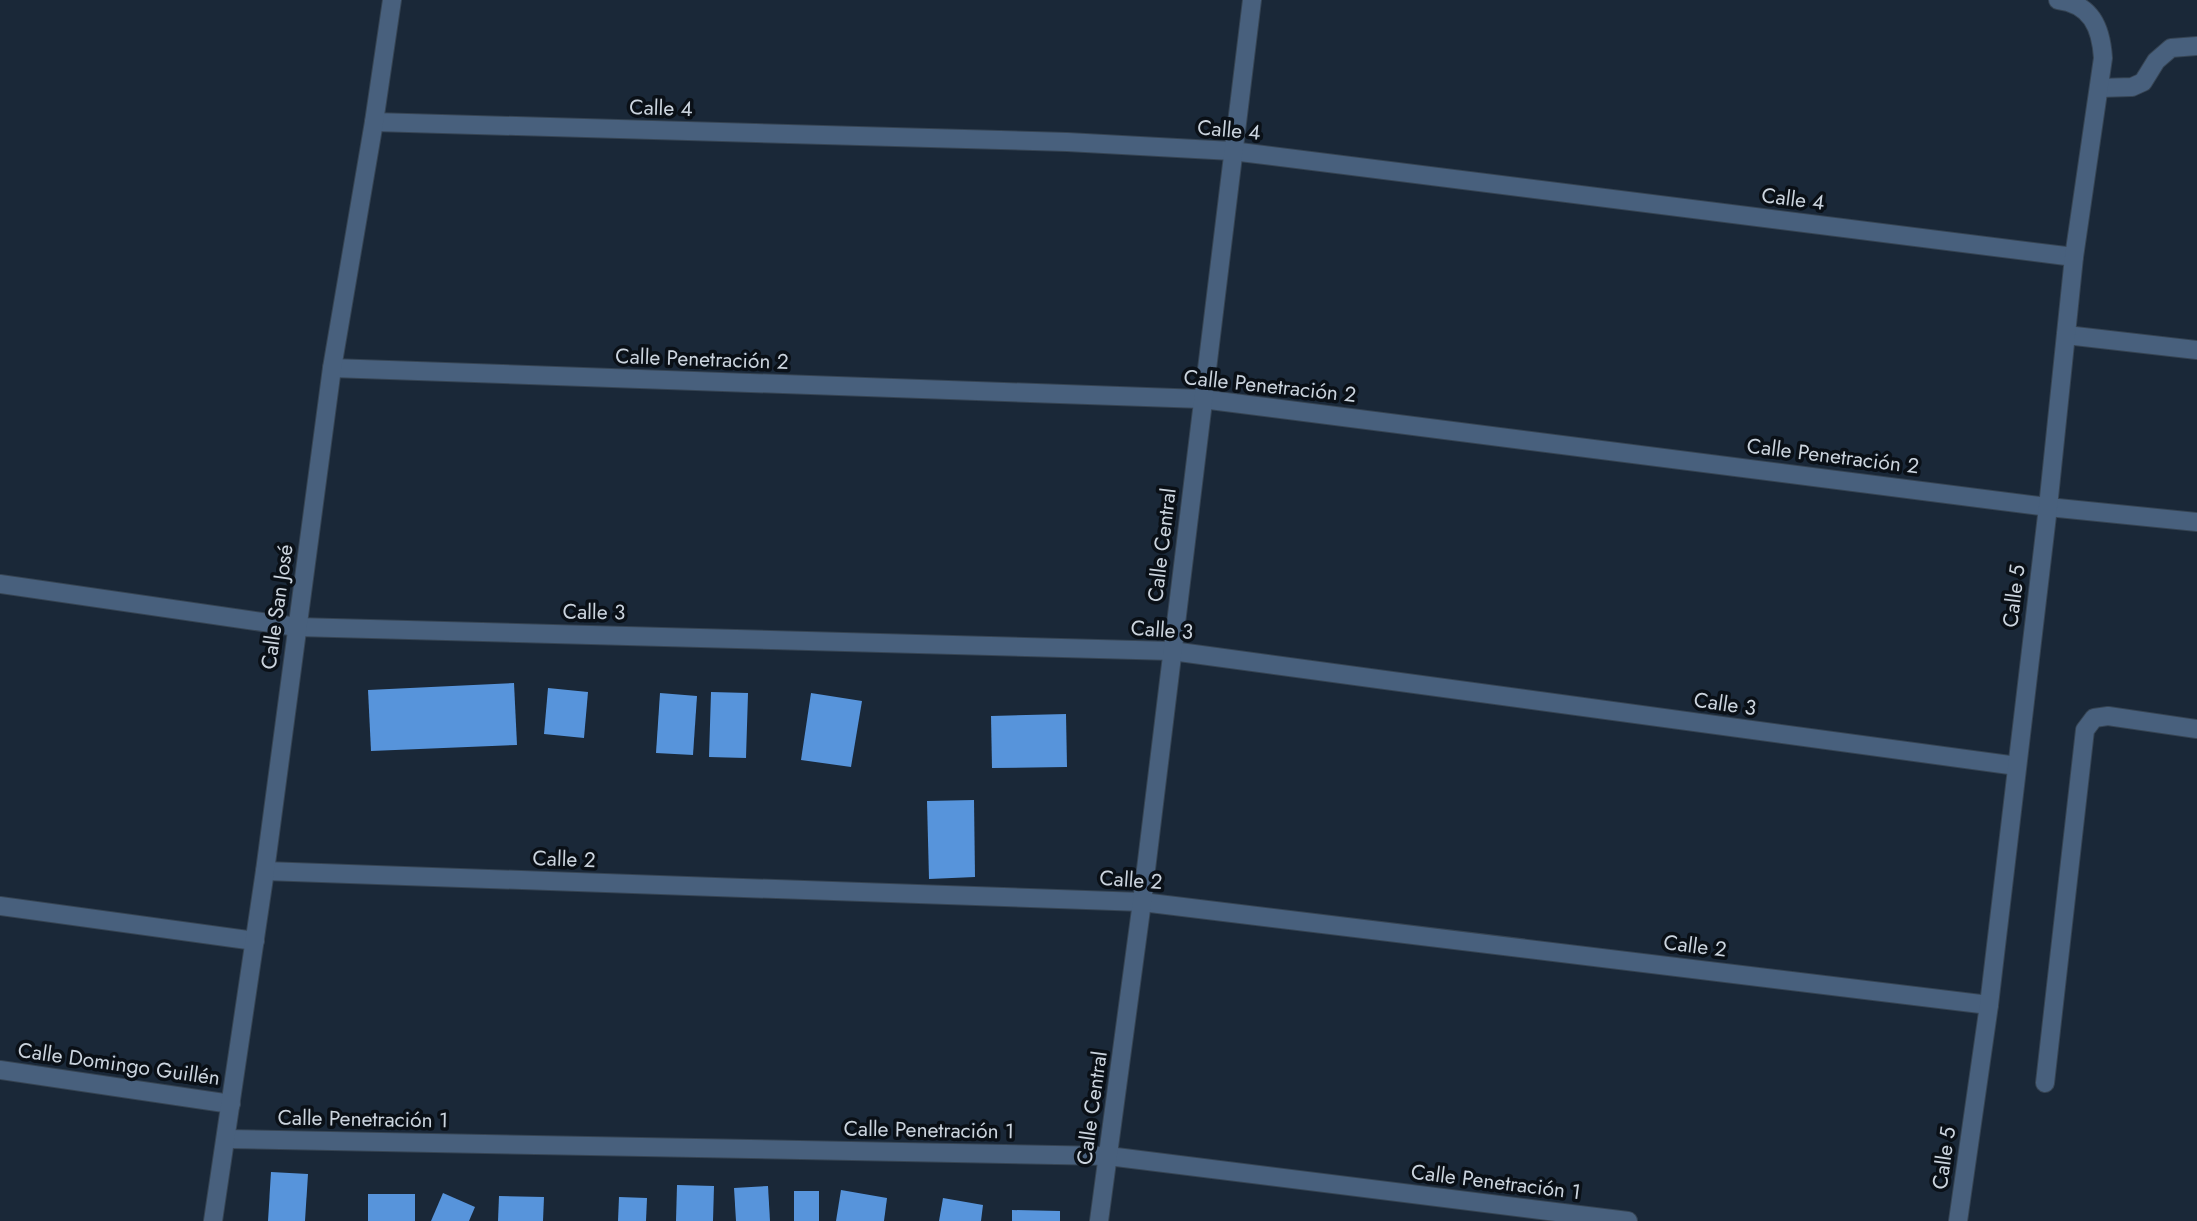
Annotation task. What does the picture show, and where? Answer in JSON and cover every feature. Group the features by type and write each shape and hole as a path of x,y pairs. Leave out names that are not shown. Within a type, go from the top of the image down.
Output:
{"street":[{"name":"Calle San José","path":"213,1221 265,871 332,368 392,0"},
{"name":"Calle Central","path":"1099,1221 1142,902 1252,0"},
{"name":"Calle 5","path":"1958,1221 1989,1005 2048,507 2074,257 2103,58 2102,39 2096,21 2084,8 2069,1 2058,0"},
{"path":"2099,88 2132,87 2143,82 2156,61 2171,48 2197,46"},
{"name":"Calle 4","path":"374,122 1067,142 1232,151 2074,257"},
{"path":"2066,335 2197,350"},
{"name":"Calle Penetración 2","path":"332,368 1202,399 2048,507 2197,522"},
{"name":"Calle 3","path":"0,584 297,627 1172,652 2017,766"},
{"path":"2045,1083 2085,730 2094,719 2108,716 2197,729"},
{"name":"Calle 2","path":"265,871 1142,902 1989,1005"},
{"path":"0,906 255,941"},
{"name":"Calle Domingo Guillén","path":"0,1070 231,1104"},
{"name":"Calle Penetración 1","path":"226,1139 1108,1156 1629,1221"}],"building":[{"path":"514,683 517,745 371,751 368,690"},
{"path":"548,688 588,692 584,738 544,734"},
{"path":"711,692 748,693 746,758 709,757"},
{"path":"660,693 697,696 693,755 656,753"},
{"path":"811,693 862,701 851,767 801,760"},
{"path":"1066,714 1067,767 992,768 991,716"},
{"path":"974,800 975,877 929,879 927,801"},
{"path":"271,1172 308,1174 305,1221 268,1221"},
{"path":"677,1185 714,1186 713,1221 676,1221"},
{"path":"768,1186 770,1221 736,1221 734,1188"},
{"path":"841,1190 887,1198 884,1221 836,1221"},
{"path":"794,1191 819,1191 819,1221 794,1221"},
{"path":"443,1193 475,1207 469,1221 431,1221"},
{"path":"368,1194 415,1194 415,1221 368,1221"},
{"path":"499,1196 544,1197 543,1221 498,1221"},
{"path":"619,1197 647,1198 646,1221 618,1221"},
{"path":"943,1198 983,1205 981,1221 939,1221"},
{"path":"1012,1210 1060,1211 1060,1221 1012,1221"}]}
